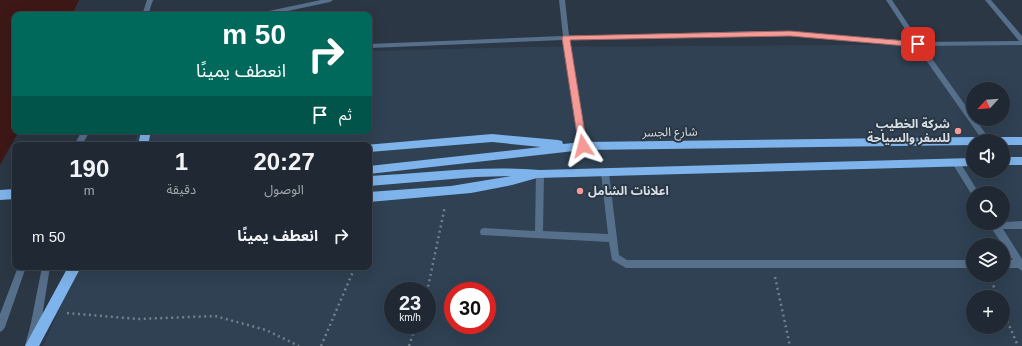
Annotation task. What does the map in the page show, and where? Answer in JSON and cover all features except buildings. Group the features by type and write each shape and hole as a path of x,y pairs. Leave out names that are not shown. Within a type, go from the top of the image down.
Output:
{"highway":[{"path":"372,148 492,138 583,146"},
{"name":"شارع الجسر","path":"372,170 583,146 966,141"},
{"path":"1010,141 1022,141"},
{"path":"1010,161 1022,161"},
{"path":"372,181 482,172 516,171 540,174 605,173 966,162"},
{"path":"372,197 448,192 501,184 540,174"},
{"path":"0,195 12,194"},
{"path":"31,346 73,270"}],"street":[{"path":"146,12 150,0"},
{"path":"273,12 330,0"},
{"path":"562,0 566,38 583,146"},
{"path":"889,0 918,44 982,134"},
{"path":"988,0 1022,40"},
{"path":"372,46 566,38 790,34 918,44 1022,43"},
{"path":"956,163 971,186"},
{"path":"605,173 615,257 626,264 966,264"},
{"path":"539,235 540,174"},
{"path":"1010,225 1022,225"},
{"path":"999,230 1021,266"},
{"path":"484,232 612,238"},
{"path":"1010,265 1021,266"},
{"path":"0,327 21,270"},
{"path":"31,346 45,270"}],"path":[{"path":"429,282 448,192"},
{"path":"773,265 790,346"},
{"path":"321,346 354,270"},
{"path":"50,312 138,319 215,316 266,330 296,346"},
{"path":"1010,327 1018,346"},
{"path":"409,346 413,334"}],"shaded area":[{"path":"0,0 79,0 73,12 12,12 12,134 17,134 0,165"},
{"path":"1022,44 1022,346 43,346 77,270 372,270 372,142 134,142 138,134 372,134 372,51 527,47"}],"place":[{"name":"شركة الخطيب للسفر والسياحة","path":"958,131"},
{"name":"اعلانات الشامل","path":"580,191"}],"route":[{"path":"583,146 566,38 760,33 918,44"}]}
